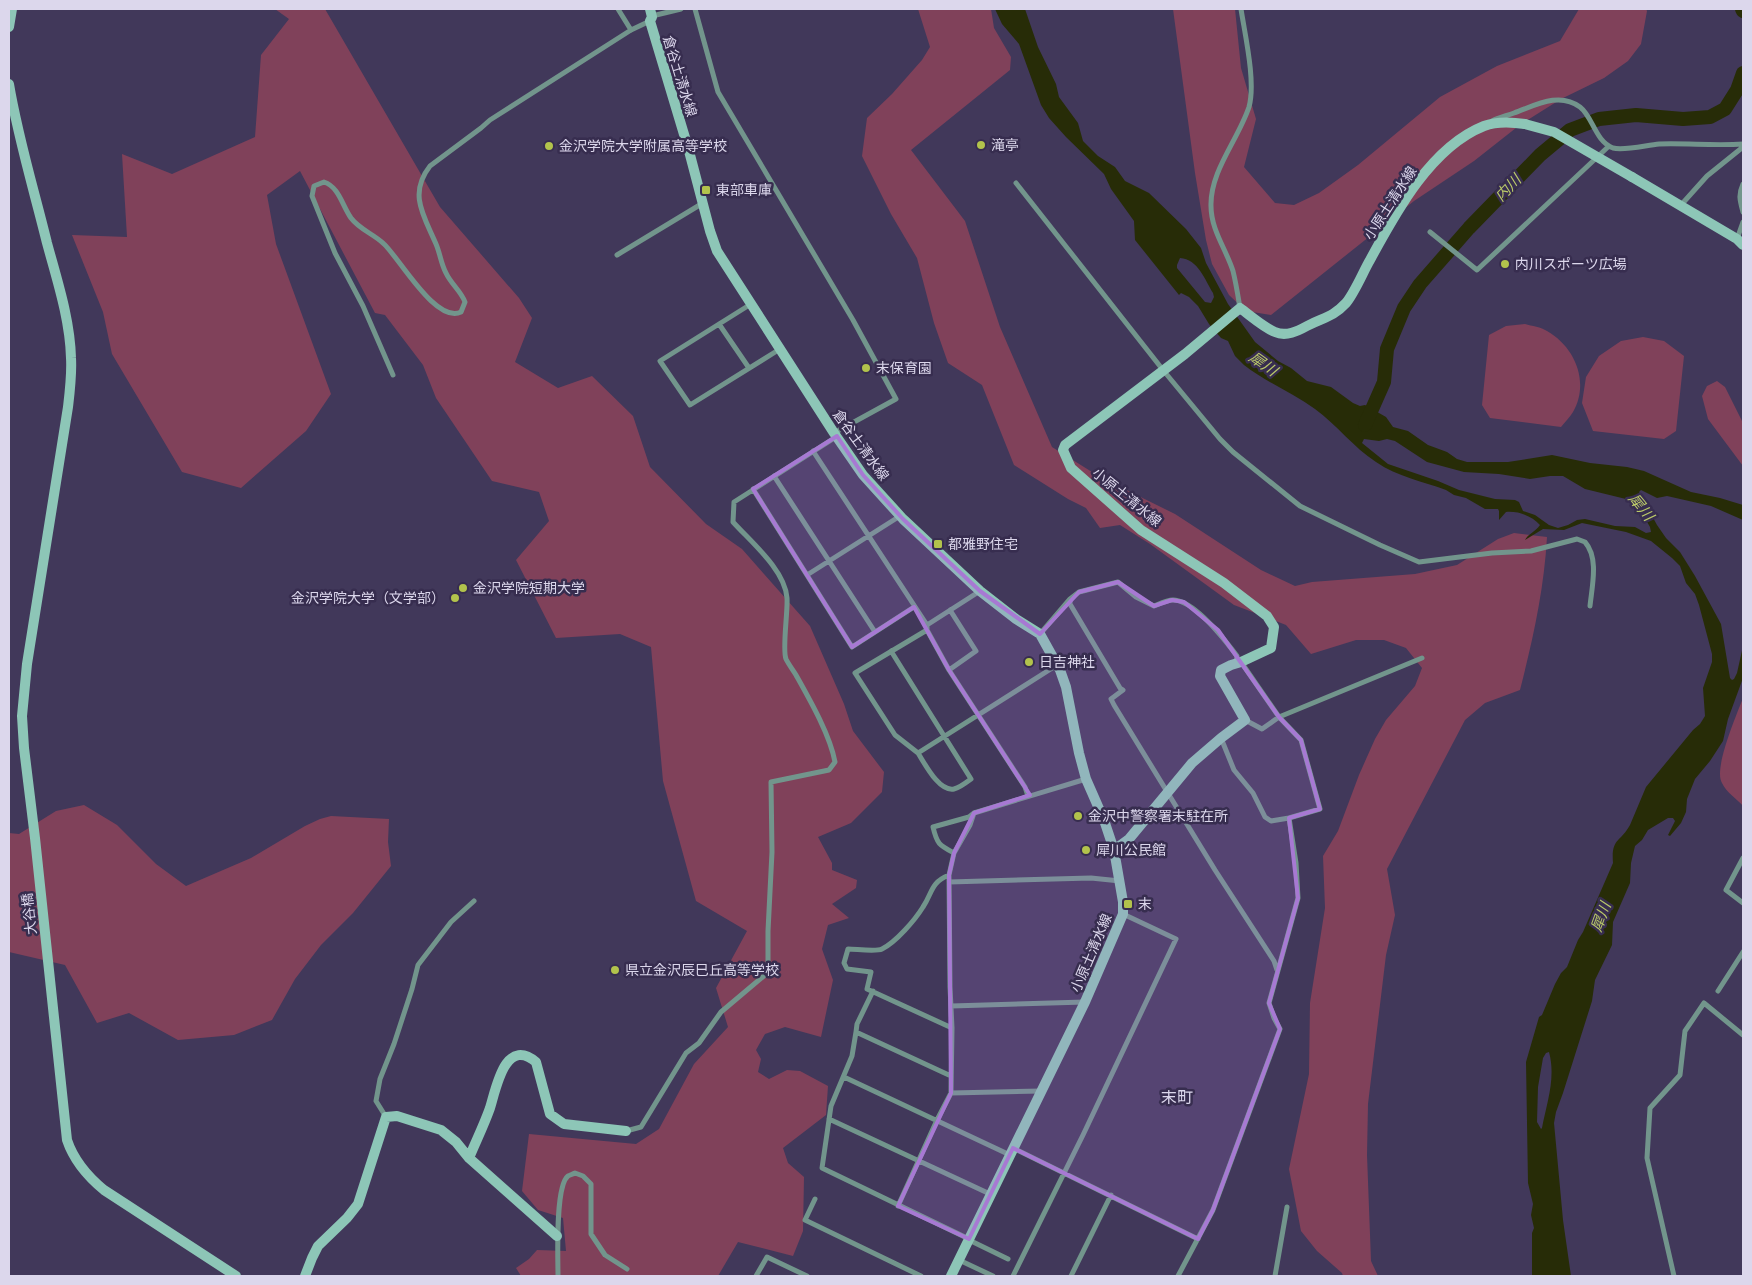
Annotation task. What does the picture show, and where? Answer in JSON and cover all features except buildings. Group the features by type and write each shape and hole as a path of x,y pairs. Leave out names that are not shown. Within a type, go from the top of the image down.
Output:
{"main road":[{"path":"9,27 12,9"},
{"name":"倉谷土清水線","path":"650,16 717,251 835,435 863,475 900,516 980,591 1016,619 1040,634 1057,664 1066,687 1086,779 1104,820 1114,850"},
{"name":"大谷橋","path":"9,84 15,118 70,338 72,379 28,664 22,716 67,1140 71,1153 91,1179 104,1190 236,1276"},
{"name":"小原土清水線","path":"1245,720 1220,676 1221,670 1271,648 1274,627 1267,616 1224,584 1142,530 1071,468 1063,450 1069,441 1185,354 1239,309 1276,332 1286,334 1297,332 1333,315 1348,301 1384,234 1412,189 1442,153 1465,135 1485,125 1510,122 1554,132 1681,205 1740,242"},
{"path":"1114,850 1129,839 1192,763 1245,720"},
{"name":"小原土清水線","path":"950,1276 1085,1002 1123,914 1124,902 1114,850"},
{"path":"469,1158 490,1108 499,1076 509,1059 520,1055 531,1058 536,1062 550,1114 555,1119 564,1124 626,1131"},
{"path":"305,1276 318,1246 347,1218 358,1204 386,1117 396,1116 441,1130 456,1142 469,1158 556,1236"}],"street":[{"path":"618,9 631,30"},
{"path":"393,375 363,306 334,254 312,196 314,186 324,182 330,184 335,189 351,218 360,228 392,251 417,285 430,299 450,314 457,314 461,312 465,302 463,296 447,275 420,207 418,192 426,171 490,120 650,16 681,9"},
{"path":"626,1131 641,1127 686,1053 699,1043 721,1012 765,975 768,967 772,852 771,782 829,770 835,762 826,735 797,676 785,658 787,597 783,580 734,522 734,502 835,435 896,399 865,341 718,92 695,9"},
{"path":"1239,309 1233,270 1212,222 1211,206 1213,188 1218,175 1240,132 1250,105 1251,81 1241,9"},
{"path":"1485,125 1500,116 1513,114 1542,102 1564,100 1580,107 1603,141 1615,149 1659,144 1743,145"},
{"path":"1681,205 1707,176 1743,145"},
{"path":"1430,232 1477,270 1609,146"},
{"path":"1016,183 1163,370 1220,439 1233,452 1300,506 1419,562 1531,550 1577,540 1586,542 1592,552 1593,567 1590,606"},
{"path":"1743,184 1739,192 1743,212"},
{"path":"617,255 703,203"},
{"path":"1740,242 1743,222"},
{"path":"751,304 660,361 690,405 780,349"},
{"path":"719,324 749,368"},
{"path":"813,451 914,607 949,670 1025,787 1028,796"},
{"path":"774,476 875,632"},
{"path":"753,489 852,647 914,607"},
{"path":"807,575 900,516"},
{"path":"1040,634 1070,599 1079,592 1118,582 1136,597 1154,606 1172,600 1184,602 1218,630 1238,656 1238,663 1279,717 1301,740 1320,809 1271,821 1265,817 1253,793 1234,770 1221,738"},
{"path":"891,651 971,779 955,790 945,788 932,775 918,753 896,735 855,673 927,628 950,610 980,591"},
{"path":"1070,599 1070,604 1120,688 1123,690 1111,699 1114,705 1167,793 1274,961 1277,971"},
{"path":"949,670 976,651 950,610"},
{"path":"1245,720 1262,729 1279,717 1422,658"},
{"path":"918,753 1057,664"},
{"path":"954,853 939,845 933,827 1086,779"},
{"path":"898,1206 951,1093 952,1028 949,876 954,853 970,825 974,813"},
{"path":"1178,1276 1213,1210 1280,1029 1270,1004 1277,971 1298,898 1296,863 1289,818"},
{"path":"1743,858 1726,890 1743,903"},
{"path":"949,876 940,879 934,886 923,907 898,937 881,950 848,949 844,964 847,969 870,972 867,988 952,1028"},
{"path":"949,882 1091,878 1120,881"},
{"path":"386,1117 376,1101 380,1079 412,990 418,964 451,922 474,901"},
{"path":"1013,1276 1083,1136 1176,939 1123,914"},
{"path":"1718,991 1743,952"},
{"path":"873,991 857,1024 852,1056 831,1106 822,1168 1008,1259"},
{"path":"951,1006 1085,1002"},
{"path":"1674,1276 1647,1158 1650,1108 1680,1075 1685,1031 1704,1003 1743,1035"},
{"path":"856,1032 951,1076"},
{"path":"844,1077 937,1120 1063,1173 1198,1239"},
{"path":"951,1093 1042,1091"},
{"path":"829,1120 990,1194"},
{"path":"558,1276 556,1236 563,1185 567,1176 575,1173 583,1176 591,1184 591,1234 605,1255 627,1268"},
{"path":"1071,1276 1111,1195"},
{"path":"815,1199 806,1220 921,1276"},
{"path":"1275,1276 1287,1207"},
{"path":"756,1276 768,1258 807,1276"},
{"path":"958,1260 993,1276"}],"highlighted area":[{"path":"837,436 863,475 903,519 980,591 1040,634 1079,592 1118,582 1154,606 1172,600 1184,602 1218,630 1279,717 1301,740 1320,809 1289,818 1298,898 1269,1003 1280,1029 1213,1210 1198,1239 1013,1148 969,1239 898,1206 951,1093 949,875 954,853 974,813 1030,795 949,670 914,607 852,647 753,489"}],"shaded area":[{"path":"275,9 325,9 440,207 519,298 532,318 515,362 558,388 592,376 633,416 650,467 706,524 742,549 810,626 844,704 853,731 884,772 882,792 851,823 818,837 832,863 832,870 857,880 856,888 832,904 849,918 828,925 822,949 833,980 821,1037 785,1027 765,1034 756,1050 761,1059 758,1072 769,1079 787,1070 800,1071 828,1086 826,1115 783,1148 788,1163 804,1177 803,1231 793,1256 738,1242 718,1276 521,1276 516,1268 529,1259 537,1250 566,1251 563,1218 538,1210 522,1191 529,1134 636,1144 659,1129 694,1064 728,1027 716,988 747,931 696,901 663,781 651,647 620,634 556,638 516,560 549,521 539,492 492,481 436,398 423,365 385,315 375,313 300,171 267,195 276,244 331,394 306,431 241,488 182,472 112,354 103,312 72,235 127,237 122,154 172,174 255,137 261,55 289,19"},
{"path":"918,9 991,9 994,28 1011,57 1010,70 911,150 965,221 1000,327 1052,447 1100,477 1175,514 1261,570 1295,586 1312,582 1415,574 1457,565 1498,539 1514,533 1547,537 1537,614 1520,690 1485,703 1465,720 1387,869 1395,915 1386,955 1368,1104 1367,1155 1371,1261 1378,1276 1343,1276 1317,1251 1301,1231 1289,1169 1309,1074 1310,1003 1325,908 1323,856 1338,831 1375,739 1386,720 1415,686 1422,668 1406,648 1384,640 1356,640 1311,654 1286,625 1234,605 1150,544 1120,525 1100,528 1086,508 1068,499 1014,465 982,385 948,363 934,323 917,258 891,214 862,156 867,118 892,94 922,60 930,47"},
{"path":"1173,9 1235,9 1241,68 1256,119 1244,167 1275,203 1294,205 1319,193 1358,165 1440,97 1497,66 1560,41 1579,9 1646,9 1647,11 1641,44 1628,61 1604,78 1561,99 1521,124 1474,161 1414,201 1271,315 1246,311 1229,295 1212,264 1195,173"},
{"path":"1525,324 1542,328 1557,338 1565,346 1577,366 1580,377 1578,401 1573,412 1561,427 1490,418 1482,405 1489,335 1506,326"},
{"path":"1643,337 1664,341 1684,356 1676,431 1664,439 1593,431 1582,403 1586,377 1599,356 1621,341"},
{"path":"1717,381 1725,387 1743,423 1743,466 1708,419 1702,396 1707,386"},
{"path":"1743,698 1743,806 1726,789 1720,776 1723,754"},
{"path":"84,805 117,825 156,864 186,886 251,858 305,826 331,816 389,819 388,842 391,866 353,913 321,945 295,979 272,1020 234,1035 178,1040 129,1013 97,1023 65,965 9,952 9,833 19,834 56,811"}],"water":[{"name":"犀川","path":"995,9 1025,9 1038,47 1056,84 1059,97 1078,123 1083,141 1098,156 1115,167 1125,181 1149,193 1186,229 1201,248 1206,263 1228,304 1255,342 1307,381 1331,387 1353,403 1360,406 1365,405 1386,417 1393,427 1408,431 1428,445 1467,462 1508,462 1552,455 1644,471 1691,492 1743,505 1743,520 1711,506 1667,496 1657,498 1641,490 1639,492 1657,525 1666,538 1680,552 1695,576 1721,624 1730,678 1732,680 1737,673 1743,646 1743,678 1728,719 1723,741 1695,779 1687,799 1686,812 1681,823 1670,836 1668,835 1675,821 1673,818 1668,818 1648,830 1642,840 1635,846 1631,863 1630,883 1613,922 1612,945 1595,980 1592,1001 1556,1112 1554,1123 1563,1220 1571,1276 1532,1276 1532,1233 1534,1228 1531,1215 1533,1204 1528,1183 1526,1062 1539,1017 1542,1015 1561,973 1567,967 1583,932 1613,863 1613,849 1617,841 1630,825 1646,787 1705,716 1703,688 1712,662 1712,654 1695,594 1686,583 1680,566 1672,558 1651,541 1626,532 1582,523 1564,530 1543,529 1525,540 1540,525 1533,519 1520,513 1506,512 1499,520 1498,509 1485,509 1466,498 1384,467 1360,450 1315,409 1244,365 1235,356 1228,341 1221,338 1209,324 1198,306 1189,297 1181,293 1179,295 1135,240 1134,221 1111,189 1104,174 1049,118 1041,105 1019,44 1002,24","holes":["1180,258 1192,262 1200,271 1213,293 1214,297 1211,303 1205,302 1177,268","1364,439 1395,441 1427,462 1464,472 1499,474 1530,479 1563,476 1585,489 1630,500 1639,508 1651,532 1646,533 1635,527 1615,526 1585,519 1577,520 1558,528 1549,525 1535,515 1523,511 1519,502 1515,500 1495,499 1459,490 1388,464 1362,443","1549,1052 1552,1071 1541,1129 1537,1122 1538,1087 1543,1058"]}],"waterway":[{"name":"内川","path":"1365,425 1384,382 1387,349 1404,308 1420,284 1469,228 1540,155 1570,130 1599,119 1636,115 1683,119 1710,117 1725,109 1737,90 1743,73"}],"place":[{"name":"滝亭","path":"981,145"},
{"name":"金沢学院大学附属高等学校","path":"549,146"},
{"name":"東部車庫","path":"706,190"},
{"name":"内川スポーツ広場","path":"1505,264"},
{"name":"末保育園","path":"866,368"},
{"name":"都雅野住宅","path":"938,544"},
{"name":"金沢学院短期大学","path":"463,588"},
{"name":"金沢学院大学（文学部）","path":"455,598"},
{"name":"日吉神社","path":"1029,662"},
{"name":"金沢中警察署末駐在所","path":"1078,816"},
{"name":"犀川公民館","path":"1086,850"},
{"name":"末","path":"1128,904"},
{"name":"県立金沢辰巳丘高等学校","path":"615,970"}],"district":[{"name":"末町","path":"1177,1097"}]}
